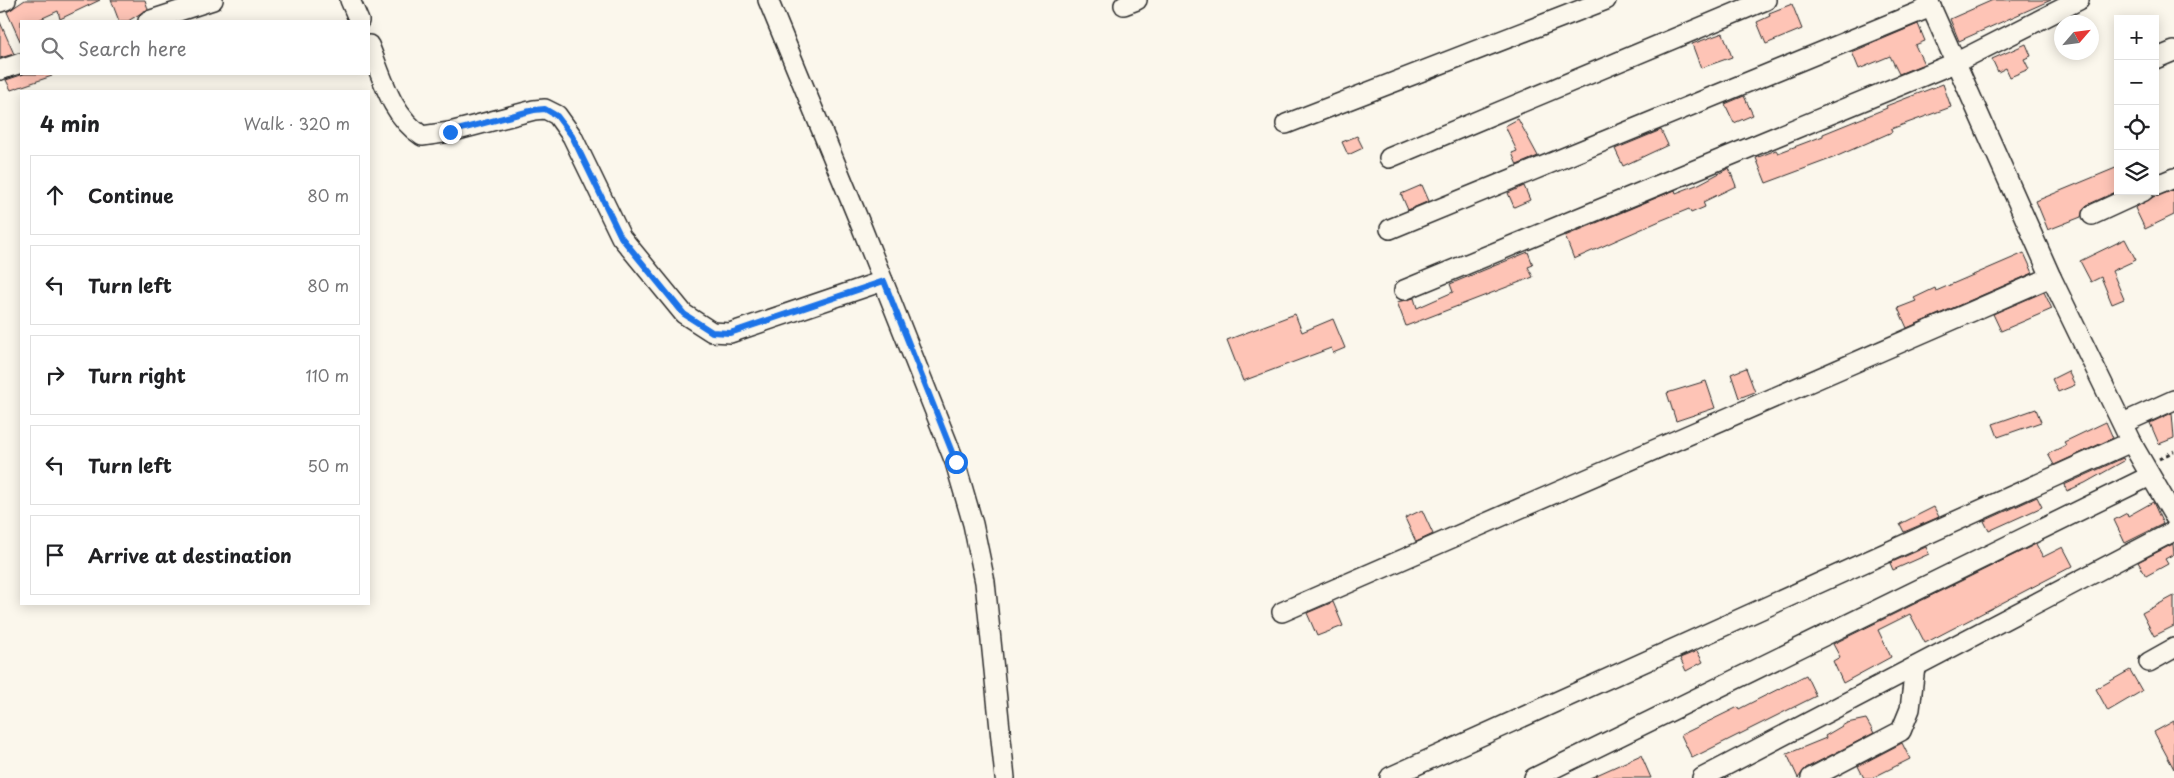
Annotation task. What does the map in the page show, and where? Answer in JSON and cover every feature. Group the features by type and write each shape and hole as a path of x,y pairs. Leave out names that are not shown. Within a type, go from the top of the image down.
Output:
{"street":[{"path":"0,2 6,0"},
{"path":"151,20 213,0"},
{"path":"350,0 358,20"},
{"path":"768,0 884,281 956,462 973,524 985,582 1006,778"},
{"path":"1286,124 1606,0"},
{"path":"1389,158 1766,0"},
{"path":"1404,290 1956,62 2079,0"},
{"path":"1390,229 1929,3 2051,277 2131,442 2174,516"},
{"path":"370,47 398,113 409,127 422,136 450,132 534,110 545,109 557,116 572,136 621,237 684,314 712,332 730,333 884,281"},
{"path":"2159,57 2174,51"},
{"path":"0,70 20,63"},
{"path":"2159,184 2174,178"},
{"path":"2092,215 2135,195"},
{"path":"1282,612 2051,277"},
{"path":"2123,423 2174,400"},
{"path":"1390,777 2131,442"},
{"path":"1534,778 2150,476"},
{"path":"1702,778 2174,531"},
{"path":"2149,662 2174,648"},
{"path":"1811,778 1901,731 1910,709 1915,666"}],"building":[{"path":"25,0 100,0 60,19 58,11 38,20 20,20 20,41 7,12"},
{"path":"111,0 145,0 148,9 130,20 119,20"},
{"path":"1993,0 2051,0 1959,41 1950,19"},
{"path":"1792,4 1802,29 1766,44 1757,22 1770,16 1769,13"},
{"path":"0,22 14,54 0,58"},
{"path":"1918,24 1925,41 1915,45 1924,64 1899,74 1890,56 1859,69 1852,52"},
{"path":"1723,33 1732,57 1701,68 1692,44"},
{"path":"2026,44 2031,56 2024,59 2029,69 2010,77 2006,68 1998,72 1992,59"},
{"path":"21,75 52,76 11,90 6,80"},
{"path":"1943,84 1951,107 1891,129 1892,132 1833,158 1766,183 1756,158 1776,150 1778,153 1823,136 1823,134 1887,108 1886,106"},
{"path":"1744,96 1753,115 1734,123 1725,104"},
{"path":"1518,119 1538,156 1517,165 1512,153 1517,151 1505,126"},
{"path":"1661,130 1668,145 1623,166 1615,149"},
{"path":"1357,136 1363,148 1348,155 1342,142"},
{"path":"1729,168 1736,186 1703,202 1705,207 1691,213 1689,209 1574,259 1565,236 1675,190 1676,193 1699,184"},
{"path":"2114,169 2114,193 2087,205 2083,209 2081,217 2048,230 2036,201"},
{"path":"1422,185 1429,201 1408,210 1401,194"},
{"path":"1524,186 1530,200 1514,207 1508,193"},
{"path":"2174,190 2174,215 2145,229 2135,208 2159,195"},
{"path":"2125,239 2136,260 2112,271 2124,299 2112,304 2101,277 2091,282 2080,261"},
{"path":"1528,252 1533,265 1528,267 1533,277 1406,326 1397,302 1414,298 1417,308 1453,292 1450,284"},
{"path":"2024,253 2033,273 1907,328 1898,308 1916,301 1914,298 1935,288 1936,291"},
{"path":"2044,292 2052,309 2001,331 1993,314"},
{"path":"1295,314 1302,332 1333,319 1345,348 1333,353 1331,348 1243,381 1227,340"},
{"path":"1746,368 1755,392 1739,398 1731,374"},
{"path":"2068,371 2075,385 2058,392 2052,379"},
{"path":"1706,381 1715,408 1676,421 1667,393"},
{"path":"2036,409 2041,422 1998,437 1993,424"},
{"path":"2172,413 2174,438 2159,444 2150,423"},
{"path":"2106,422 2113,438 2054,465 2048,454 2066,445 2064,442"},
{"path":"2123,458 2124,461 2067,491 2064,485"},
{"path":"2037,497 2042,507 1989,531 1984,521"},
{"path":"2153,502 2163,524 2125,543 2114,520 2127,513 2128,516"},
{"path":"1934,507 1939,517 1904,532 1900,524"},
{"path":"1422,510 1433,534 1416,542 1405,518"},
{"path":"2036,544 2043,557 2063,547 2073,566 1925,643 1910,614 1878,630 1891,657 1843,683 1833,661 1840,657 1833,644"},
{"path":"2173,544 2174,554 2165,559 2168,564 2146,576 2138,562"},
{"path":"1926,547 1929,554 1893,570 1890,563"},
{"path":"2174,596 2174,626 2154,636 2142,613"},
{"path":"1333,602 1343,626 1317,636 1307,613"},
{"path":"1697,651 1703,662 1686,671 1680,658"},
{"path":"2130,670 2142,691 2108,711 2096,689"},
{"path":"1806,675 1816,696 1692,758 1681,735 1738,707 1739,709"},
{"path":"1866,719 1874,733 1806,768 1798,778 1787,754 1826,738 1825,736 1847,723"},
{"path":"2174,721 2174,769 2154,732"},
{"path":"1902,743 1910,759 1872,778 1864,778 1858,766"},
{"path":"1641,755 1651,778 1590,778"}],"route":[{"path":"450,132 534,110 545,109 557,116 572,136 621,237 684,314 698,325 712,332 730,333 884,281 956,462"}]}
